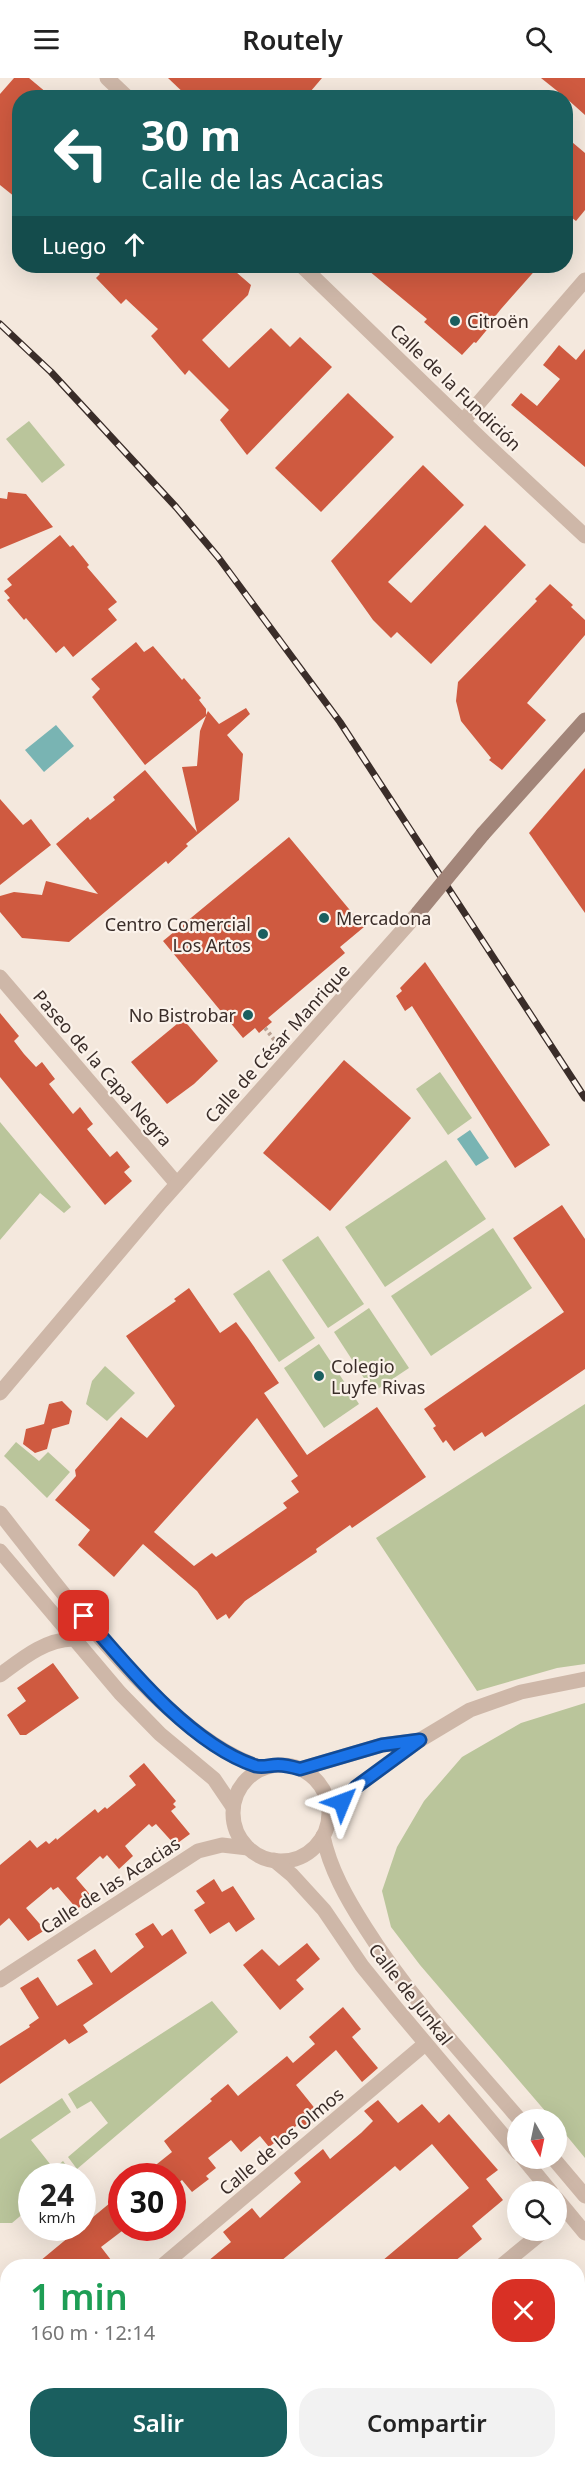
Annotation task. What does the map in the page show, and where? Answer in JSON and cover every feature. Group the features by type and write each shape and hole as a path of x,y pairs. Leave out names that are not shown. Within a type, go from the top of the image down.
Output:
{"street":[{"path":"109,79 120,90"},
{"name":"Calle de la Fundición","path":"309,273 585,536"},
{"path":"464,421 585,280"},
{"name":"Calle de César Manrique","path":"0,1393 177,1184 418,913 483,834 585,720"},
{"name":"Paseo de la Capa Negra","path":"0,977 177,1184"},
{"path":"0,1513 139,1680 175,1714 207,1739 233,1755 263,1768"},
{"path":"0,1551 120,1693 160,1734 214,1779 233,1807 236,1829 248,1848 256,1854 274,1860 297,1858 316,1846 322,1836 329,1808 323,1789 309,1774 288,1765 263,1768 246,1779 233,1807"},
{"path":"0,1675 40,1647 61,1639 73,1639"},
{"path":"328,1818 356,1787 420,1740 470,1710 521,1692 585,1678"},
{"path":"300,1769 382,1745 420,1740"},
{"name":"Calle de Junkal","path":"322,1836 326,1855 348,1901 381,1952 413,1995 511,2109"},
{"name":"Calle de las Acacias","path":"0,1980 198,1851 222,1845 248,1848"},
{"name":"Calle de Junkal","path":"274,1860 292,1875 324,1910 362,1966 507,2140"},
{"name":"Calle de los Olmos","path":"170,2259 425,2044"},
{"path":"532,2169 542,2181"},
{"path":"562,2169 585,2196"},
{"path":"567,2220 585,2233"},
{"path":"510,2259 532,2241"}],"path":[{"path":"265,1028 276,1042"}],"green space":[{"path":"29,421 65,465 42,483 6,439"},
{"path":"440,1072 472,1118 448,1135 416,1089"},
{"path":"0,1122 71,1207 64,1213 40,1193 0,1240"},
{"path":"446,1160 486,1219 385,1287 345,1227"},
{"path":"493,1228 532,1288 431,1356 391,1296"},
{"path":"318,1236 364,1304 328,1328 282,1260"},
{"path":"269,1270 315,1338 279,1362 233,1294"},
{"path":"369,1308 409,1368 373,1392 334,1332"},
{"path":"319,1344 359,1404 324,1428 284,1368"},
{"path":"105,1366 135,1393 107,1421 86,1404 92,1381"},
{"path":"585,1404 585,1664 557,1668 477,1691 376,1538"},
{"path":"16,1442 39,1461 48,1452 70,1472 47,1498 4,1456"},
{"path":"585,1703 585,2158 567,2136 567,2109 543,2109 420,1965 391,1927 382,1891 397,1847 424,1801 462,1757 521,1723"},
{"path":"212,2001 238,2032 84,2163 72,2163 68,2157 108,2123 91,2101 77,2109 68,2094"},
{"path":"62,2098 71,2112 31,2140 49,2163 18,2163 18,2218 12,2223 0,2223 0,2139"}],"water":[{"path":"56,725 74,746 44,772 25,750"},
{"path":"470,1130 489,1158 476,1166 457,1139"}],"building":[{"path":"14,78 29,78 43,90 12,90 12,195 0,185 0,94"},
{"path":"168,78 322,78 312,90 181,90"},
{"path":"541,78 585,78 585,115 573,104 573,90 556,90"},
{"path":"573,143 585,153 585,210 576,221 573,219"},
{"path":"237,273 251,285 248,295 202,340 229,368 271,328 290,347 300,337 332,367 247,455 220,420 229,410 189,370 185,375 151,336 158,329 126,299 121,304 96,278 100,274"},
{"path":"371,273 533,273 501,309 476,343 474,342 462,355 424,322 427,319"},
{"path":"559,345 576,360 585,349 585,467 511,405 521,393 537,406 560,379 543,365"},
{"path":"348,393 394,437 321,512 275,468"},
{"path":"423,465 464,505 388,582 411,603 485,525 526,565 431,664 397,632 391,638 373,620 331,561"},
{"path":"8,492 26,494 53,527 0,549 0,498 7,499"},
{"path":"60,535 70,547 73,545 89,565 87,567 117,602 108,609 117,620 73,657 64,646 56,653 7,600 10,598 4,591 12,585 7,579"},
{"path":"550,584 573,605 571,607 585,620 585,635 527,703 546,720 502,770 489,760 491,758 461,721 456,701 458,682 537,601 535,599"},
{"path":"136,642 144,652 153,646 201,698 199,700 206,709 206,715 208,711 219,724 246,708 250,714 227,735 243,754 239,800 186,844 188,846 168,864 166,861 69,942 22,938 0,912 0,896 14,892 42,895 46,881 98,894 56,844 88,817 90,820 115,800 113,797 145,770 197,832 182,767 197,766 200,731 206,716 145,765 92,697 100,689 91,679"},
{"path":"585,768 585,913 529,833"},
{"path":"0,799 23,825 31,819 51,845 0,885"},
{"name":"Centro Comercial Los Artos","path":"289,837 364,927 340,947 345,953 268,1018 272,1022 259,1033 255,1028 243,1038 163,941"},
{"path":"425,962 550,1145 515,1168 412,1006 405,1011 396,996 402,991 400,988"},
{"path":"0,1013 19,1036 14,1041 24,1054 36,1067 42,1062 55,1079 49,1084 73,1114 80,1107 93,1124 87,1129 110,1157 117,1151 130,1167 124,1172 132,1181 105,1205 0,1077"},
{"path":"183,1019 218,1061 194,1084 167,1104 131,1062"},
{"path":"344,1060 411,1118 330,1211 263,1153"},
{"path":"562,1205 585,1239 585,1369 485,1437 482,1432 454,1451 446,1440 443,1443 433,1428 436,1426 424,1409 564,1312 513,1238"},
{"path":"189,1288 220,1333 236,1322 279,1383 264,1393 307,1455 377,1407 426,1477 352,1528 350,1525 316,1549 317,1552 245,1601 229,1619 226,1614 217,1620 197,1591 143,1544 114,1577 78,1545 90,1530 55,1500 76,1476 75,1470 121,1417 147,1438 175,1406 126,1336 176,1301 174,1299","holes":["257,1418 298,1476 291,1481 299,1492 283,1503 287,1508 216,1557 212,1553 194,1566 154,1532"]},
{"path":"62,1401 72,1411 69,1424 52,1429 47,1449 35,1453 23,1444 26,1429 44,1424 49,1404"},
{"path":"53,1663 79,1698 26,1735 20,1735 7,1715 26,1701 17,1688"},
{"path":"144,1763 176,1801 173,1804 176,1807 171,1811 190,1834 175,1845 156,1824 152,1827 149,1824 125,1846 133,1856 119,1869 107,1855 103,1859 100,1856 76,1878 93,1898 77,1909 58,1887 53,1890 51,1887 26,1908 45,1930 28,1941 9,1918 0,1926 0,1865 30,1840 37,1848 46,1841 49,1844 95,1809 98,1813 105,1807 107,1809 136,1785 129,1776"},
{"path":"214,1879 222,1892 233,1886 255,1919 236,1932 229,1922 210,1934 194,1910 205,1903 196,1891"},
{"path":"153,1923 162,1936 172,1929 187,1953 83,2025 88,2032 69,2044 65,2039 0,2084 0,2046 30,2027 29,2025 39,2018 20,1988 38,1977 57,2006 93,1984 77,1960 95,1949 111,1973 144,1947 135,1934"},
{"path":"307,1943 320,1959 296,1980 304,1989 280,2010 243,1965 262,1949 279,1966"},
{"path":"343,2007 361,2029 352,2037 378,2068 362,2082 336,2050 296,2085 321,2116 305,2130 300,2123 269,2147 260,2136 241,2152 231,2140 208,2158 216,2168 206,2176 209,2179 192,2192 186,2185 186,2163 158,2163 172,2152 164,2141 212,2101 210,2099 228,2084 238,2096 287,2056 293,2063 315,2044 309,2037"},
{"path":"378,2100 398,2123 422,2104 439,2123 449,2114 498,2170 486,2179 503,2200 472,2226 482,2239 458,2259 384,2259 469,2188 432,2144 400,2171 395,2166 283,2259 210,2259 231,2242 223,2232 252,2208 260,2218 301,2182 294,2173 323,2149 330,2159 361,2133 373,2121 364,2111"},
{"path":"108,2205 109,2241 101,2247 110,2259 42,2259 64,2241 96,2241 96,2215"}],"railway":[{"path":"0,324 51,372 176,507 218,557 340,722 585,1098"}],"place":[{"name":"Citroën","path":"455,321"},
{"name":"Mercadona","path":"324,918"},
{"name":"Centro Comercial Los Artos","path":"263,934"},
{"name":"No Bistrobar","path":"248,1015"},
{"name":"Colegio Luyfe Rivas","path":"319,1376"}],"route":[{"path":"84,1616 139,1680 175,1714 207,1739 253,1765 263,1768 288,1765 300,1769 382,1745 420,1740 356,1787 342,1802"}]}
